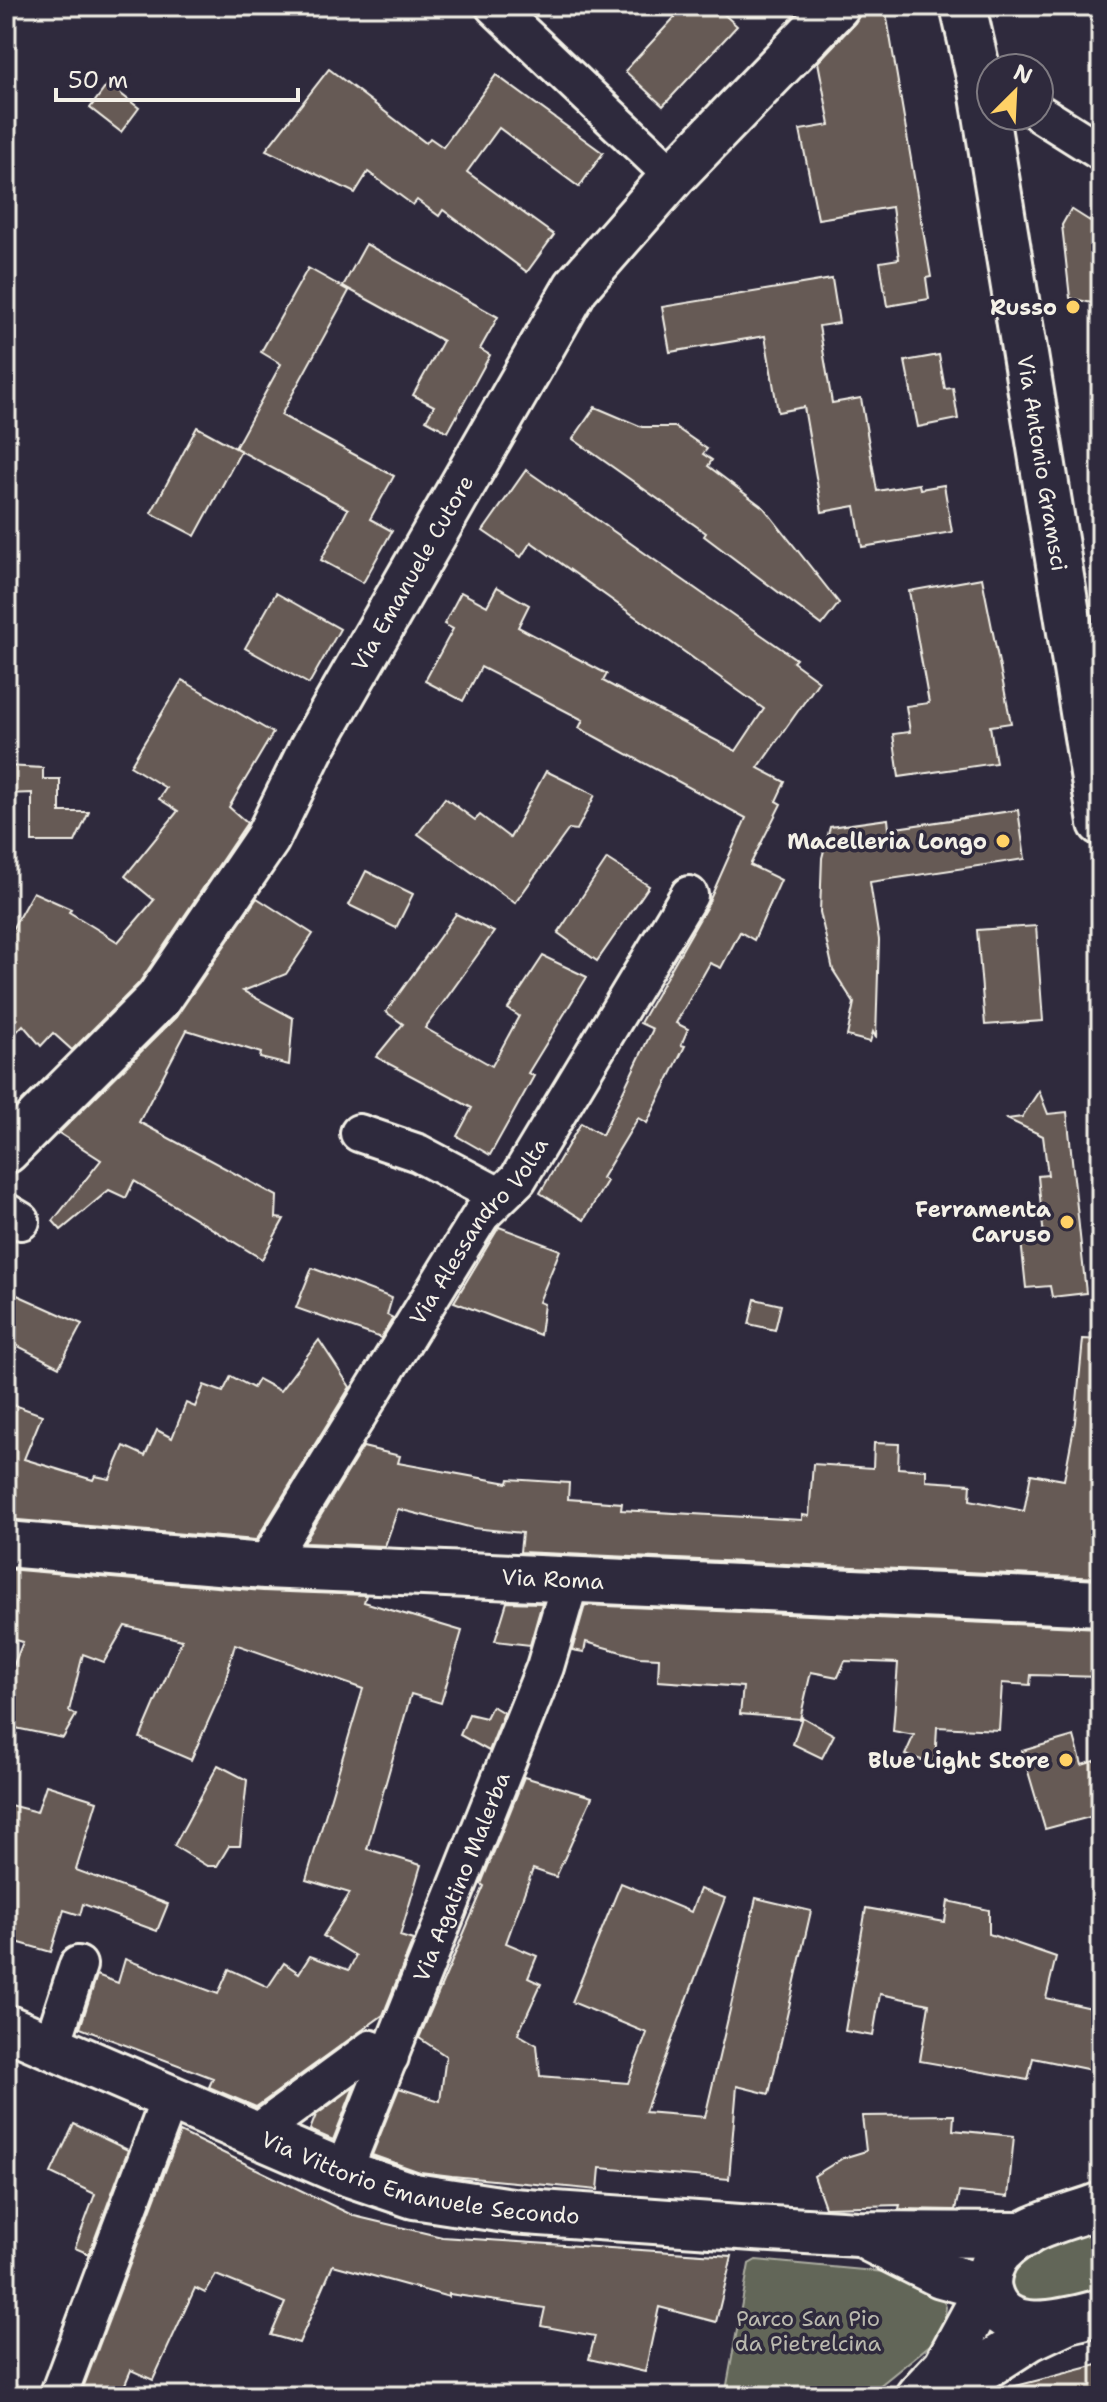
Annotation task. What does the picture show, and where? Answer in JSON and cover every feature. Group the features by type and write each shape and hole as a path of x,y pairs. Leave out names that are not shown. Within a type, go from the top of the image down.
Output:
{"main road":[{"name":"Via Emanuele Cutore","path":"6,1151 158,999 267,839 311,749 576,287 673,176 837,6"},
{"name":"Via Antonio Gramsci","path":"964,6 976,52"},
{"name":"Via Antonio Gramsci","path":"993,132 1101,823"},
{"name":"Via Roma","path":"6,1544 265,1566 1101,1603"},
{"name":"Via Vittorio Emanuele Secondo","path":"6,2027 169,2100 343,2172 414,2196 512,2211 858,2234 1024,2235"},
{"path":"918,2396 946,2366 988,2288 992,2264 1003,2249 1024,2235 1101,2205"},
{"path":"858,2234 941,2275 988,2288"},
{"path":"988,2288 995,2304 1007,2316 1032,2324 1084,2316"},
{"path":"939,2396 1030,2338 1084,2316"}],"street":[{"path":"494,6 673,176"},
{"path":"1055,123 1101,152"},
{"name":"Via Alessandro Volta","path":"265,1566 481,1215 518,1179 689,895"},
{"path":"359,1133 418,1153 499,1196"},
{"name":"Via Agatino Malerba","path":"343,2172 545,1667 571,1578"},
{"path":"51,2048 78,1965"},
{"path":"254,2135 371,2049 390,2057"},
{"path":"58,2396 169,2100"}],"green space":[{"path":"1101,2225 1101,2286 1046,2303 1024,2300 1012,2294 1008,2272 1018,2255"},
{"name":"Parco San Pio da Pietrelcina","path":"756,2260 906,2274 941,2290 946,2307 944,2324 936,2340 867,2396 725,2396 749,2264"}],"building":[{"path":"685,6 715,6 737,26 663,106 625,71"},
{"path":"865,6 885,6 931,277 926,278 929,299 887,306 880,262 899,259 892,207 818,219 800,130 830,125 818,62 855,23"},
{"path":"329,69 426,143 430,138 443,147 496,75 603,153 579,187 499,128 467,172 554,235 527,272 443,210 439,216 417,200 413,205 368,172 355,193 266,150"},
{"path":"108,84 139,108 121,132 90,108"},
{"path":"1071,209 1101,228 1101,286 1096,304 1070,298 1062,225"},
{"path":"366,244 498,317 480,349 490,355 448,432 426,420 434,406 413,395 443,341 343,286"},
{"path":"308,268 349,291 281,415 394,476 370,519 392,531 363,583 321,560 348,509 235,448 281,364 261,352"},
{"path":"832,279 839,323 819,326 832,403 861,398 877,491 919,484 920,489 944,485 952,532 862,547 855,506 822,512 804,407 778,412 765,336 670,352 662,307"},
{"path":"939,355 945,389 953,388 958,419 918,427 905,361"},
{"path":"595,407 642,427 675,427 707,449 703,454 712,460 708,466 764,508 839,603 822,625 704,536 706,533 573,439"},
{"path":"197,427 241,451 195,536 151,513"},
{"path":"526,470 796,659 793,662 819,681 758,768 785,782 776,801 781,804 750,865 781,880 754,940 740,932 721,968 710,963 676,1023 688,1029 681,1045 685,1046 647,1123 638,1118 602,1178 607,1181 584,1220 540,1193 581,1123 602,1135 653,1029 640,1023 707,906 746,818 579,728 583,720 481,667 463,701 425,681 453,629 444,624 461,592 487,606 497,587 529,605 518,627 607,674 603,681 736,751 764,709 531,542 521,557 483,531"},
{"path":"982,578 1011,723 990,726 996,763 899,777 893,734 910,732 906,706 929,703 909,591"},
{"path":"276,593 340,629 309,684 245,648"},
{"path":"182,680 273,733 229,807 247,823 139,983 72,1050 53,1033 41,1046 23,1025 6,1043 6,940 33,892 71,909 69,912 118,942 154,900 125,876 178,811 159,799 166,788 130,766"},
{"path":"6,766 43,768 43,779 60,779 60,812 89,812 75,842 32,842 32,793 6,794"},
{"path":"546,771 595,795 577,830 569,829 515,903 418,834 445,798 475,820 480,815 510,838"},
{"path":"1018,810 1025,859 870,882 879,940 876,1038 873,1032 870,1042 847,1036 854,1003 833,970 820,912 822,858 830,827 888,819 889,829"},
{"path":"607,859 649,886 597,961 558,933"},
{"path":"366,871 413,894 396,928 349,905"},
{"path":"257,898 313,934 286,974 243,991 293,1018 289,1065 260,1058 261,1053 187,1030 139,1122 277,1196 276,1218 284,1219 262,1259 134,1181 126,1198 109,1190 61,1230 53,1221 101,1160 59,1133 176,1017"},
{"path":"456,914 494,932 425,1028 492,1066 519,1016 508,1009 543,956 587,977 528,1073 534,1076 490,1155 457,1136 472,1108 376,1057 403,1024 386,1012"},
{"path":"1036,926 1043,1021 985,1025 977,930"},
{"path":"1039,1091 1048,1114 1067,1112 1086,1293 1052,1297 1050,1286 1026,1288 1021,1240 1044,1238 1038,1176 1048,1175 1043,1136 1007,1119 1022,1117"},
{"path":"499,1227 560,1250 539,1302 544,1304 540,1335 454,1302"},
{"path":"312,1268 392,1298 387,1315 393,1318 381,1338 296,1308"},
{"path":"6,1290 82,1324 59,1367 6,1340"},
{"path":"755,1299 781,1305 775,1330 749,1324"},
{"path":"1083,1339 1101,1340 1101,1578 520,1552 522,1533 473,1528 398,1509 385,1546 304,1543 363,1447 400,1456 398,1463 508,1483 509,1479 569,1483 568,1499 622,1503 621,1510 802,1520 802,1515 809,1516 813,1464 873,1468 874,1443 899,1444 898,1468 926,1470 926,1481 971,1484 970,1500 1024,1511 1031,1474 1064,1480 1075,1422"},
{"path":"319,1340 350,1387 256,1540 6,1519 6,1402 42,1415 24,1459 93,1480 95,1476 110,1479 124,1446 145,1456 157,1430 172,1438 186,1403 195,1407 204,1385 223,1392 231,1376 253,1388 258,1379 280,1391"},
{"path":"6,1569 263,1591 366,1595 364,1602 462,1631 441,1703 411,1694 367,1849 421,1865 400,1936 413,1940 383,2015 256,2107 209,2087 213,2078 80,2028 97,1975 118,1983 125,1959 218,1994 229,1969 268,1987 284,1963 299,1973 310,1956 349,1970 356,1956 323,1936 350,1893 306,1880 363,1689 235,1644 224,1686 191,1760 140,1738 182,1640 125,1626 104,1662 83,1654 69,1711 76,1715 63,1738 6,1726 6,1684 23,1642 9,1638 14,1622 6,1621"},
{"path":"507,1602 542,1603 530,1645 495,1641"},
{"path":"585,1605 1101,1628 1101,1677 1031,1675 1030,1685 1002,1683 999,1730 937,1727 935,1764 905,1755 914,1735 893,1731 898,1663 845,1661 838,1677 811,1672 800,1719 740,1714 743,1687 658,1681 659,1658 639,1657 586,1642 584,1652 572,1650"},
{"path":"492,1706 504,1713 489,1751 460,1735 469,1714 486,1718"},
{"path":"802,1717 834,1735 822,1758 793,1744"},
{"path":"1074,1736 1082,1765 1101,1759 1101,1814 1045,1829 1022,1751"},
{"path":"218,1765 247,1780 240,1846 229,1846 217,1866 207,1866 174,1846"},
{"path":"524,1777 592,1797 556,1877 533,1869 506,1943 537,1956 528,1978 541,1984 518,2034 537,2045 540,2076 628,2083 647,2033 572,2002 621,1883 691,1912 700,1889 725,1898 645,2112 705,2117 756,1898 811,1911 769,2094 737,2086 729,2179 600,2168 598,2190 420,2172 372,2155 399,2088 440,2101 446,2056 419,2038 484,1886 481,1884"},
{"path":"46,1785 97,1801 76,1870 168,1904 157,1931 83,1904 80,1915 64,1910 51,1952 6,1939 6,1804 37,1812"},
{"path":"948,1901 989,1910 989,1934 1056,1957 1046,1998 1101,2010 1101,2072 1033,2058 1028,2080 920,2061 929,2004 880,1994 873,2036 845,2031 866,1908 945,1922"},
{"path":"354,2087 333,2140 310,2130 316,2115"},
{"path":"954,2115 953,2130 1014,2136 1008,2197 959,2192 955,2210 899,2209 900,2205 825,2207 814,2176 843,2158 866,2151 862,2116"},
{"path":"74,2124 128,2150 89,2254 75,2248 95,2194 51,2173"},
{"path":"180,2132 354,2216 442,2237 732,2256 716,2322 659,2307 645,2372 589,2359 595,2336 541,2326 545,2308 449,2294 449,2297 333,2265 299,2343 271,2335 285,2303 216,2275 205,2293 195,2288 153,2380 131,2370 120,2396 80,2396"},
{"path":"1101,2364 1101,2396 1013,2396 1012,2387"}],"place":[{"name":"Russo","path":"1073,307"},
{"name":"Macelleria Longo","path":"1003,841"},
{"name":"Ferramenta Caruso","path":"1067,1222"},
{"name":"Blue Light Store","path":"1066,1760"}]}
